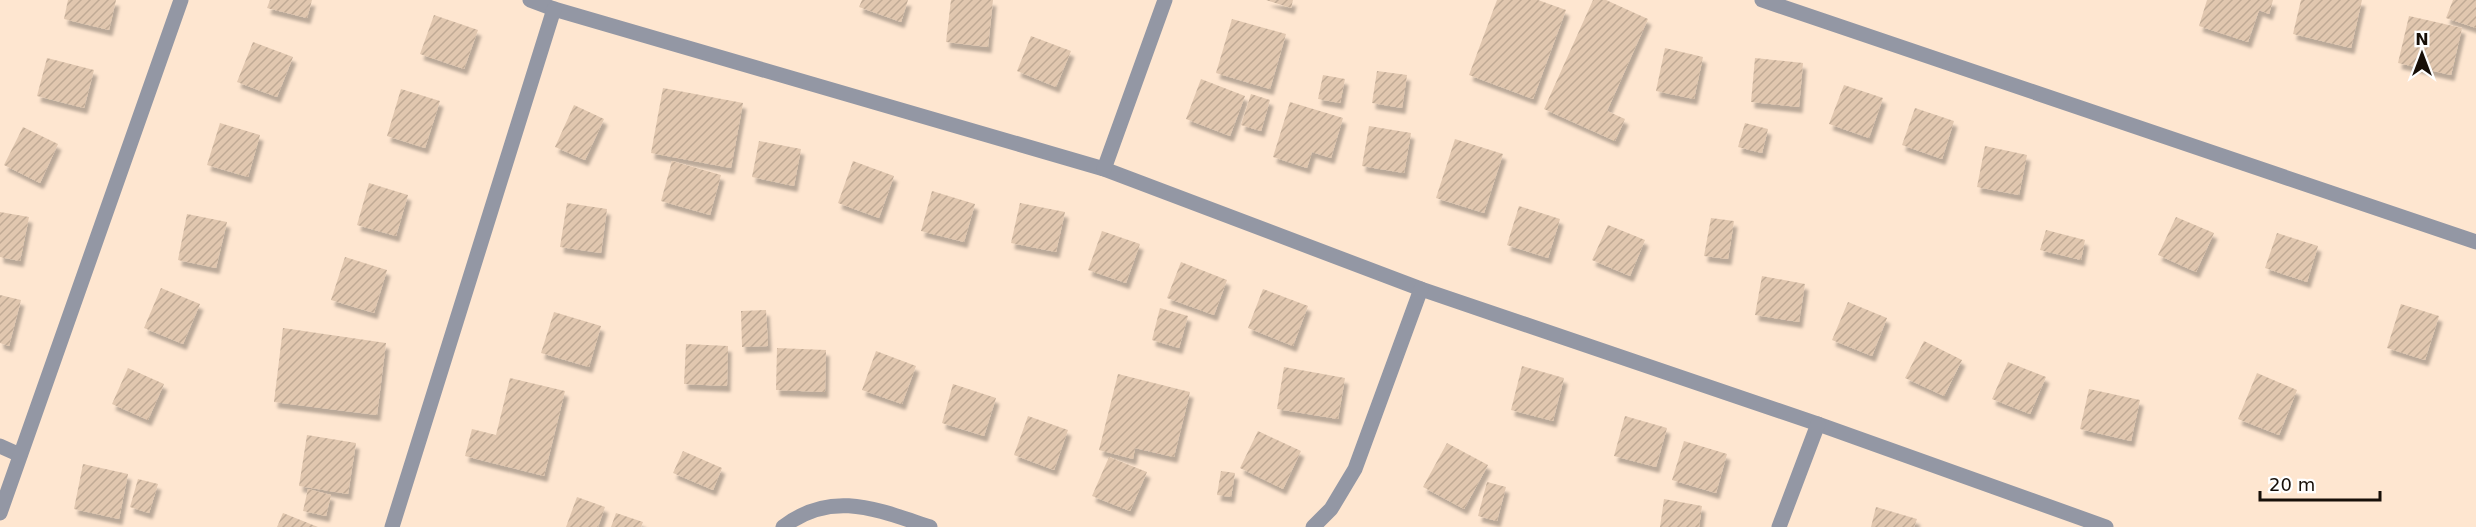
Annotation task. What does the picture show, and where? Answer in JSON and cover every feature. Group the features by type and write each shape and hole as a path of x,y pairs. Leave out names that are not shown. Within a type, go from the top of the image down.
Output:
{"street":[{"path":"0,513 181,0"},
{"path":"530,0 554,9 1104,169 1421,289 1818,424 2106,527"},
{"path":"1104,169 1165,0"},
{"path":"1762,0 2476,242"},
{"path":"392,527 554,9"},
{"path":"1313,527 1331,509 1355,469 1421,289"},
{"path":"1779,527 1818,424"},
{"path":"0,446 20,455"},
{"path":"783,527 799,515 828,505 853,505 930,527"}],"building":[{"path":"68,0 116,0 109,30 64,19"},
{"path":"270,0 312,0 307,18 267,8"},
{"path":"862,0 908,0 901,22 859,7"},
{"path":"951,0 993,0 988,47 946,42"},
{"path":"1266,0 1293,0 1291,8"},
{"path":"1497,0 1538,0 1566,10 1533,99 1469,75"},
{"path":"1593,0 1606,0 1648,19 1607,111 1625,119 1615,141 1544,109"},
{"path":"2207,0 2273,0 2269,14 2259,10 2248,42 2199,26"},
{"path":"2301,0 2362,0 2351,48 2293,34"},
{"path":"2453,0 2476,0 2476,28 2446,18"},
{"path":"434,15 478,30 464,69 420,54"},
{"path":"2409,16 2462,28 2451,75 2398,63"},
{"path":"1232,19 1286,34 1270,89 1216,73"},
{"path":"1031,36 1071,51 1056,87 1017,71"},
{"path":"253,42 293,57 277,97 237,82"},
{"path":"1665,48 1703,57 1694,99 1656,91"},
{"path":"47,58 94,70 84,108 37,96"},
{"path":"1755,58 1803,63 1799,107 1751,102"},
{"path":"1377,71 1407,75 1402,108 1372,103"},
{"path":"1323,75 1345,79 1340,103 1318,99"},
{"path":"1201,79 1245,96 1230,136 1186,119"},
{"path":"1844,85 1883,98 1869,138 1829,124"},
{"path":"663,88 743,103 731,168 651,153"},
{"path":"401,89 440,101 425,148 387,136"},
{"path":"1251,94 1270,100 1261,131 1241,125"},
{"path":"1290,102 1343,118 1331,158 1312,152 1307,168 1273,157"},
{"path":"574,105 604,119 585,160 555,147"},
{"path":"1915,108 1954,121 1942,159 1902,145"},
{"path":"220,123 260,135 248,177 207,165"},
{"path":"1745,123 1768,129 1762,153 1738,147"},
{"path":"1369,126 1411,133 1404,173 1362,166"},
{"path":"23,127 58,144 40,183 4,165"},
{"path":"1455,139 1503,154 1484,213 1436,198"},
{"path":"759,141 801,149 794,186 752,177"},
{"path":"1985,146 2027,155 2019,195 1977,187"},
{"path":"672,161 721,175 710,215 661,201"},
{"path":"853,161 894,176 879,218 838,203"},
{"path":"369,183 408,195 396,236 357,225"},
{"path":"932,191 975,204 964,242 921,231"},
{"path":"567,203 607,209 601,253 560,247"},
{"path":"1020,203 1065,212 1056,252 1011,243"},
{"path":"1519,206 1560,219 1548,258 1507,245"},
{"path":"0,212 29,217 20,261 0,257"},
{"path":"187,214 227,222 216,268 178,260"},
{"path":"2176,217 2214,233 2196,272 2158,255"},
{"path":"1711,218 1734,221 1728,259 1704,256"},
{"path":"1608,225 1645,240 1630,276 1592,260"},
{"path":"2046,230 2085,240 2081,260 2040,250"},
{"path":"1102,231 1140,244 1126,283 1088,270"},
{"path":"2277,233 2318,246 2307,282 2265,268"},
{"path":"345,257 387,270 374,313 331,300"},
{"path":"1181,262 1227,280 1214,315 1167,298"},
{"path":"1762,276 1805,284 1799,322 1755,315"},
{"path":"161,288 200,304 183,344 144,328"},
{"path":"1263,289 1308,306 1293,346 1248,328"},
{"path":"0,295 21,300 9,346 0,343"},
{"path":"1848,302 1887,318 1872,356 1832,340"},
{"path":"2401,304 2439,316 2425,360 2387,348"},
{"path":"1160,308 1188,316 1179,348 1152,340"},
{"path":"766,310 768,346 742,347 741,311"},
{"path":"554,312 601,326 589,367 541,353"},
{"path":"283,328 386,343 377,415 274,402"},
{"path":"1924,341 1962,360 1944,396 1905,378"},
{"path":"686,344 728,346 727,386 684,384"},
{"path":"777,348 826,350 825,392 776,390"},
{"path":"876,351 916,366 902,404 862,390"},
{"path":"2008,362 2046,377 2030,414 1992,399"},
{"path":"1522,366 1564,378 1553,421 1511,410"},
{"path":"1284,367 1345,378 1338,419 1277,409"},
{"path":"128,368 164,384 148,420 112,404"},
{"path":"2257,373 2297,390 2279,435 2238,419"},
{"path":"1118,374 1190,392 1174,457 1135,448 1133,459 1099,450"},
{"path":"510,378 565,391 544,476 465,456 472,429 496,435"},
{"path":"953,384 996,398 984,436 942,423"},
{"path":"2089,389 2140,400 2131,441 2080,429"},
{"path":"1028,416 1068,430 1054,470 1014,455"},
{"path":"1625,416 1667,428 1656,467 1614,456"},
{"path":"1258,431 1301,451 1283,489 1240,468"},
{"path":"307,435 356,443 348,494 299,486"},
{"path":"1684,441 1727,454 1716,493 1672,480"},
{"path":"1447,443 1488,465 1464,509 1423,487"},
{"path":"683,451 722,468 713,490 673,473"},
{"path":"1109,457 1147,472 1130,511 1092,496"},
{"path":"83,464 128,474 119,519 74,509"},
{"path":"1221,471 1235,473 1231,497 1217,495"},
{"path":"138,479 158,484 149,513 130,507"},
{"path":"1487,482 1506,487 1497,521 1478,516"},
{"path":"308,489 331,495 326,516 303,511"},
{"path":"577,497 605,507 598,527 566,527"},
{"path":"1664,499 1702,506 1699,527 1660,527"},
{"path":"1876,507 1917,519 1914,527 1871,527"},
{"path":"283,513 318,527 277,527"},
{"path":"616,513 643,522 641,527 611,527"}]}
